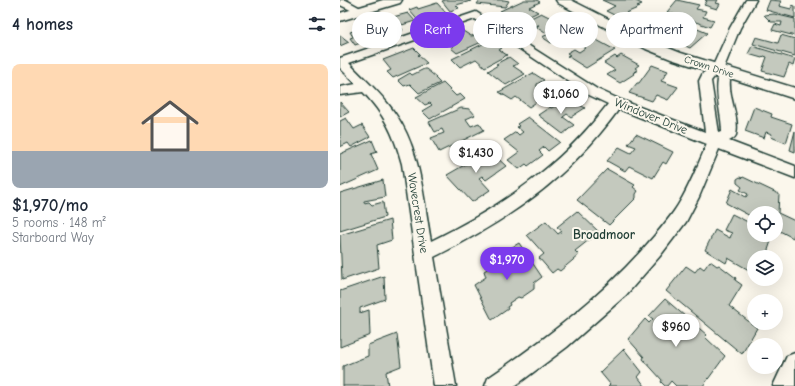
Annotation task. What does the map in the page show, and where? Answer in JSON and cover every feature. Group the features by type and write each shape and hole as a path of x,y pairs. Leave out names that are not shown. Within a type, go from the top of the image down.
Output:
{"street":[{"path":"340,17 396,0"},
{"name":"Crown Drive","path":"562,0 651,46 717,70 795,94"},
{"path":"715,141 709,127 710,116 706,81 707,76 717,70 735,28 751,0"},
{"path":"343,4 361,10"},
{"name":"Windover Drive","path":"340,62 476,15 593,92 616,103 795,172"},
{"name":"Wavecrest Drive","path":"340,62 388,113 404,142 410,164 445,386"},
{"path":"496,386 565,336 601,306 646,261 665,237 686,206 715,141 729,135 729,123 723,87 724,80 717,70"},
{"path":"340,91 365,87"},
{"path":"424,253 472,229 514,203 549,177 578,152 600,127 616,103"},
{"path":"784,386 795,364"}],"building":[{"path":"480,0 509,1 505,7 477,4"},
{"path":"524,0 537,0 540,2 529,7 537,12 500,11"},
{"path":"602,0 634,0 642,4 637,6 640,7 628,12 606,11 615,6"},
{"path":"677,0 699,5 696,9 706,11 703,17 714,20 710,27 697,22 697,12 667,12"},
{"path":"705,0 718,0 716,3 720,4 717,9 704,5 707,1"},
{"path":"770,0 781,1 779,6 791,9 792,5 795,6 795,18 766,10"},
{"path":"442,1 471,1 456,5 459,8 450,11"},
{"path":"437,3 445,12 411,12 409,10 417,7 418,9"},
{"path":"408,13 410,15 410,23 402,25 402,15"},
{"path":"541,13 545,15 545,33 537,28 539,25 537,25 537,15"},
{"path":"774,14 795,19 795,36 772,30 775,24 781,26 782,22 771,22 764,15"},
{"path":"697,29 707,33 697,42"},
{"path":"465,32 473,36 473,46 457,53 451,48 465,48"},
{"path":"340,35 349,42 340,46"},
{"path":"781,35 795,39 795,56 753,44 756,37 778,43"},
{"path":"598,41 606,45 606,48 615,50 586,68 567,56 570,55 567,53 574,49 579,52 585,48 598,48"},
{"path":"752,46 795,59 793,66 789,64 784,77 762,71 767,57 764,56 762,58 748,54"},
{"path":"414,48 420,54 418,55 427,63 393,78 387,72 391,70 383,60"},
{"path":"475,48 502,48 499,50 507,55 485,67 476,59 460,67 452,59"},
{"path":"621,55 639,65 635,68 638,70 633,73 634,74 620,83 607,75 615,70 604,63 615,56 617,58"},
{"path":"509,57 518,64 513,66 525,74 506,85 488,71 498,65 496,64"},
{"path":"652,65 668,71 661,81 678,87 668,100 656,95 652,101 629,93 637,83 639,83"},
{"path":"424,69 436,77 435,78 440,83 419,93 410,84 404,86 398,80 410,73 412,75"},
{"path":"533,73 544,80 537,84 537,87 539,86 550,93 529,107 516,97 512,100 499,92"},
{"path":"443,83 456,96 460,94 465,99 430,119 422,111 432,105 430,103 425,105 416,97"},
{"path":"566,100 570,102 573,100 585,108 571,117 567,114 563,117 574,125 563,134 538,115 550,107 551,108"},
{"path":"340,102 349,112 340,117"},
{"path":"754,107 772,114 771,117 792,124 786,143 771,137 772,134 766,132 764,138 745,131"},
{"path":"461,108 470,109 475,115 466,119 471,126 479,123 484,130 439,152 431,138 444,133 442,129 435,132 429,122"},
{"path":"528,117 560,142 548,151 544,147 539,151 543,155 528,166 526,164 519,169 508,160 519,152 504,140 516,132 519,135 523,132 517,127 519,126 517,124"},
{"path":"346,118 354,129 362,125 370,137 351,147 348,143 340,147 340,121"},
{"path":"795,131 795,152 790,150"},
{"path":"636,134 673,152 666,164 663,162 653,178 629,166 625,171 607,161 619,147 631,153 636,147 628,144"},
{"path":"372,140 377,152 371,154 378,170 340,187 340,154"},
{"path":"481,149 489,157 493,154 506,166 486,180 482,176 479,178 490,190 472,202 447,175 473,160 469,156"},
{"path":"607,169 635,185 633,187 638,191 636,198 609,225 577,200"},
{"path":"743,177 779,194 778,206 747,206 747,214 726,203 732,189 746,197 748,194 740,190 742,187 737,183 737,179"},
{"path":"383,180 385,197 364,201 364,203 369,202 372,205 383,202 385,217 340,231 340,193"},
{"path":"577,211 599,232 575,251 579,255 560,271 557,269 552,273 539,258 544,254 527,235 546,221 558,234 562,231 557,227"},
{"path":"732,214 747,222 747,242 771,242 768,250 747,250 747,269 728,258 726,263 705,250 715,230 730,238 732,233 724,230"},
{"path":"783,215 795,221 795,232 793,238 783,233"},
{"path":"390,220 392,240 377,245 379,268 342,280 340,235"},
{"path":"519,243 542,277 534,283 534,289 521,298 518,297 509,303 510,305 507,307 508,309 492,320 474,285 486,277 484,271 497,263 494,258"},
{"path":"710,261 717,266 719,265 736,278 735,280 742,285 729,306 747,320 747,330 756,330 751,338 747,338 747,345 742,354 666,291 686,266 695,272 700,266 704,269"},
{"path":"384,276 385,299 360,308 360,313 369,310 370,335 340,347 340,291"},
{"path":"665,299 707,335 705,337 725,356 703,386 676,386 671,381 667,386 665,386 661,382 662,380 643,359 644,357 628,339 645,319 649,323 653,319 649,316"},
{"path":"397,334 401,366 386,372 388,386 343,386 343,366 368,356 368,345"},
{"path":"624,349 642,372 638,377 645,386 608,386 610,384 600,372"}],"district":[{"name":"Broadmoor","path":"604,234"}]}
